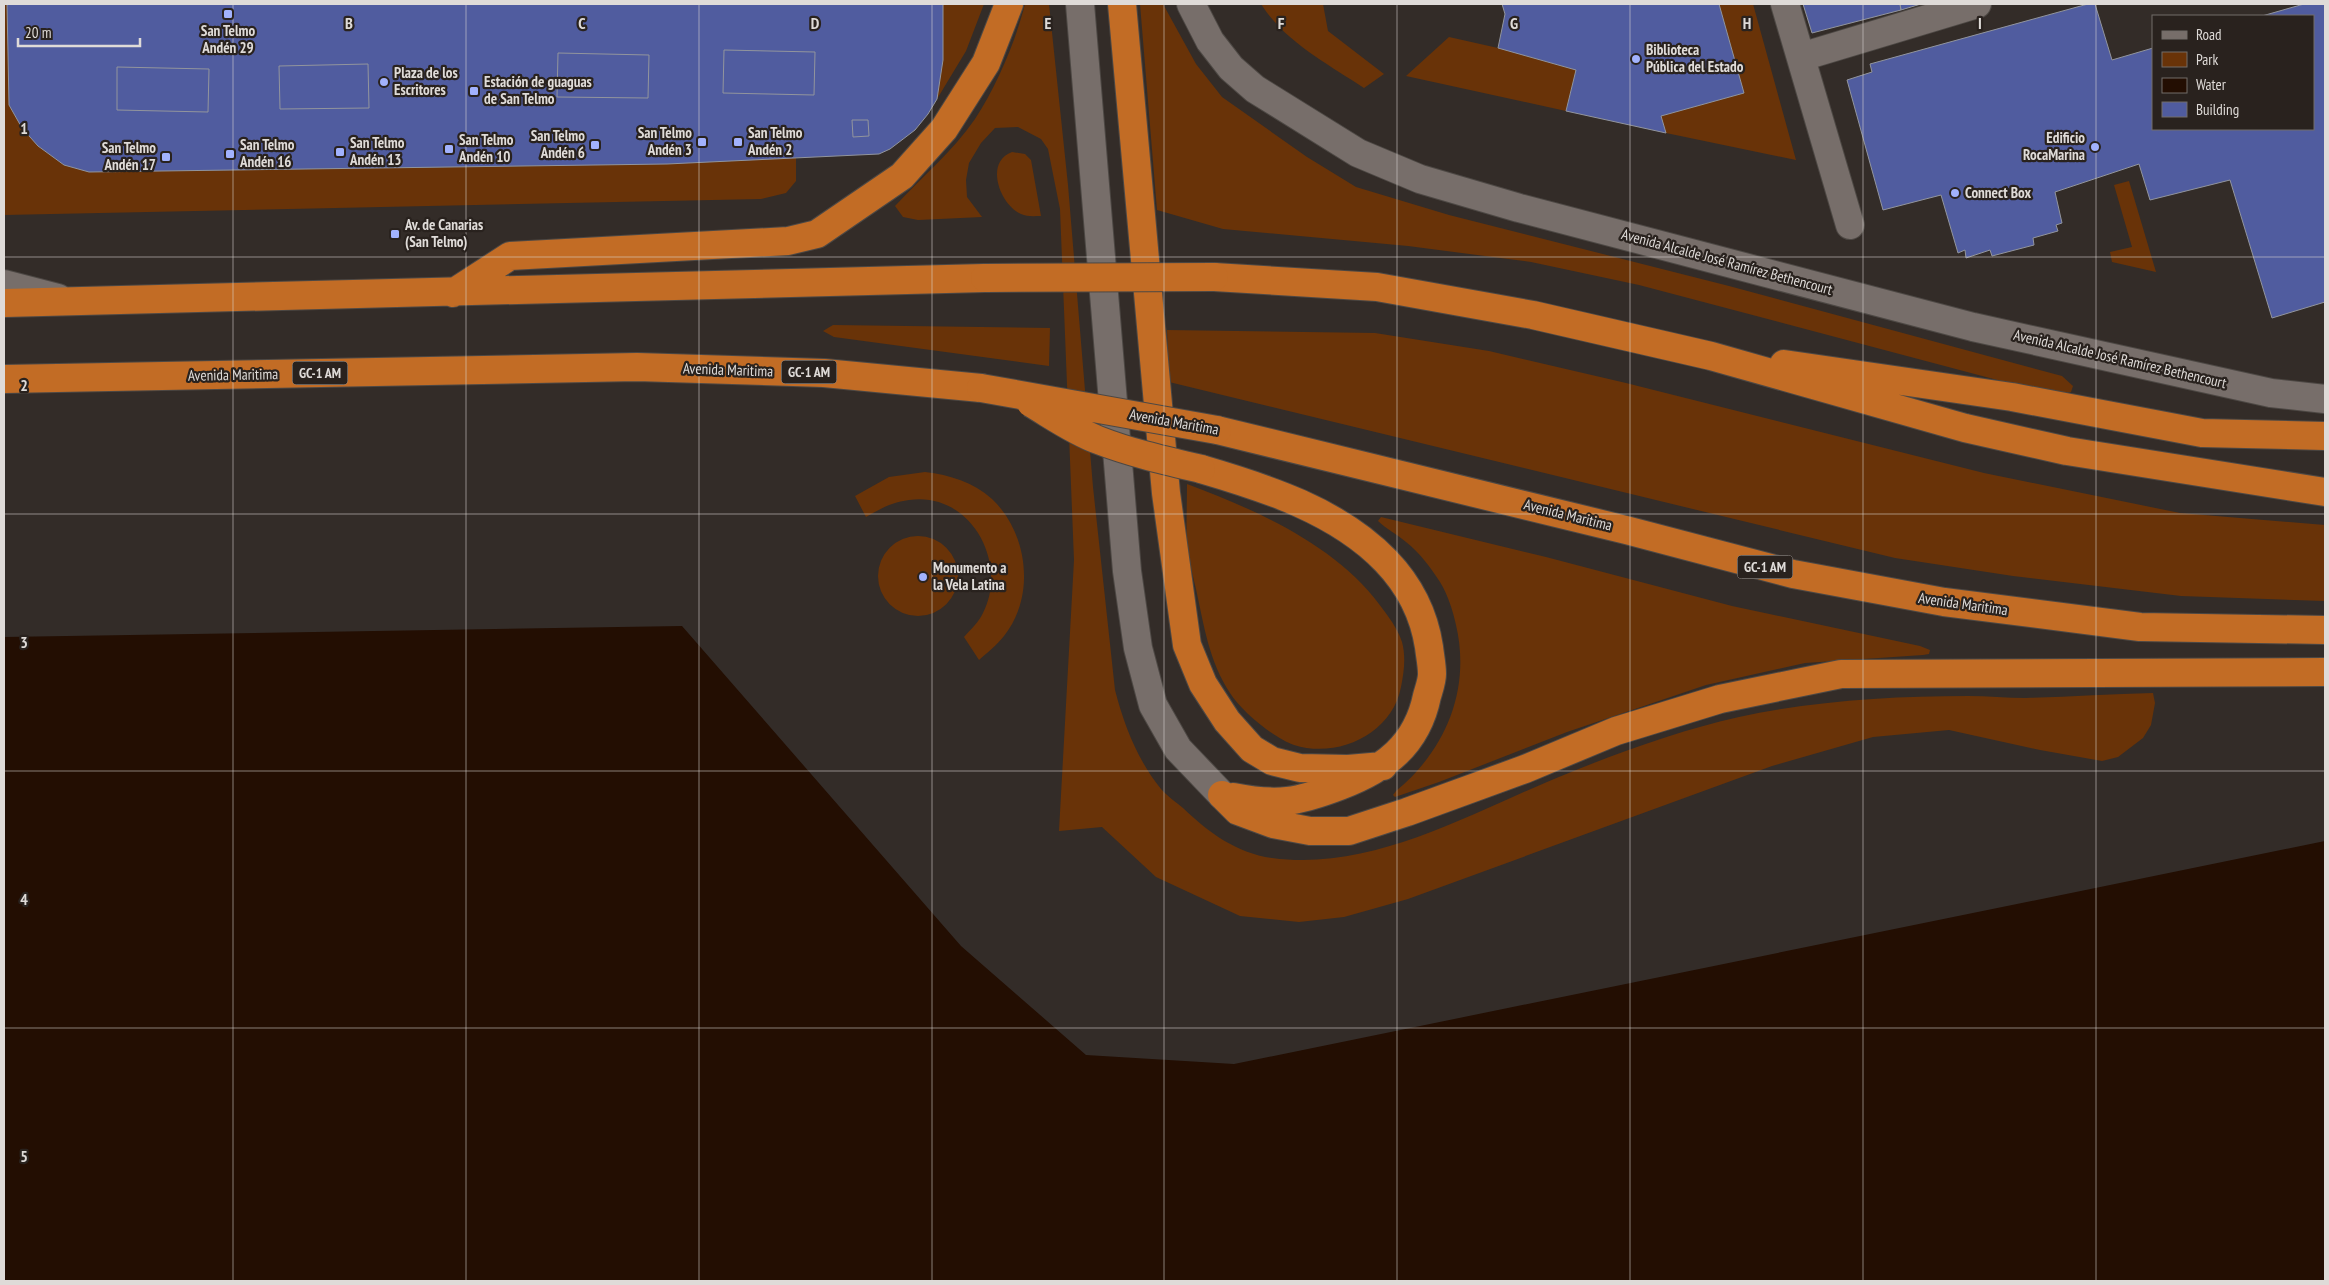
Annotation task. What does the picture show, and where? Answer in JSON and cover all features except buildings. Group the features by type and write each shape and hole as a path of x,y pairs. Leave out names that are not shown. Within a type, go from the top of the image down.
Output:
{"highway":[{"path":"453,293 510,256 788,241 816,234 902,176 944,129 986,63 1009,4"},
{"path":"1122,4 1166,493 1187,645 1203,684 1227,721 1252,749 1272,760 1300,768 1348,769 1383,766"},
{"path":"4,303 984,278 1214,277 1377,287 1534,315 1711,356 1965,428 2067,451 2325,492"},
{"path":"1711,356 1821,368 2012,396 2202,433 2325,436"},
{"name":"Avenida Maritima","path":"4,379 637,367 824,373 981,388 1216,430 1607,525 1793,574 1944,602 2140,627 2325,630"},
{"path":"1017,394 1074,429 1098,440 1145,456 1201,469 1245,482 1294,501 1349,530 1386,561 1415,598 1427,635 1432,674 1424,710 1412,736 1383,766 1352,782 1308,798 1284,803 1253,801 1222,795"},
{"path":"1222,795 1238,811 1273,824 1310,831 1349,831 1525,769 1616,731 1720,699 1841,674 2325,672"}],"street":[{"path":"1080,4 1127,571 1138,648 1153,704 1178,749 1222,795"},
{"name":"Avenida Alcalde José Ramírez Bethencourt","path":"1191,4 1210,40 1231,68 1255,89 1358,153 1420,179 1519,208 1973,326 2271,393 2325,399"},
{"path":"1785,4 1850,225"},
{"path":"1801,57 1977,4"},
{"path":"4,284 72,302"}],"green space":[{"path":"4,4 7,4 9,105 22,128 38,146 64,165 89,172 667,164 796,158 796,181 786,193 761,199 4,215"},
{"path":"943,4 984,4 966,51 937,99 943,60"},
{"path":"1025,4 1049,4 1068,185 1093,487 1115,690 1133,742 1145,767 1166,794 1202,825 1223,840 1246,851 1272,858 1308,860 1344,857 1414,838 1617,754 1666,737 1739,717 1824,703 1911,697 2026,698 2153,693 2155,703 2151,725 2143,738 2118,757 2102,761 2040,750 1949,730 1873,737 1772,766 1408,899 1344,917 1299,922 1240,916 1156,877 1102,827 1059,831 1074,560 1060,209 1048,149 1041,139 1018,127 995,128 981,143 969,163 966,180 967,197 982,217 918,220 903,217 895,206 947,153 975,119 991,92 1004,63 1016,34"},
{"path":"1140,4 1163,4 1196,64 1222,97 1307,157 1356,187 1449,215 1729,286 2062,376 2073,386 2071,392 2054,395 1639,285 1531,262 1408,246 1223,229 1157,210"},
{"path":"1261,4 1323,4 1328,31 1384,74 1364,88 1295,41 1282,30"},
{"path":"1719,4 1753,4 1796,160 1666,133 1661,116 1744,93"},
{"path":"1449,37 1498,48 1576,70 1566,111 1406,76"},
{"path":"1012,152 1025,154 1031,160 1041,216 1021,214 1013,209 1002,193 997,174 999,165 1003,157"},
{"path":"2129,181 2156,272 2112,262 2110,252 2132,247 2114,185"},
{"path":"833,325 1050,328 1049,366 834,337 823,331"},
{"path":"1167,330 1375,333 1489,351 1626,383 1984,473 2180,513 2325,525 2325,601 2181,596 2013,576 1895,558 1169,382"},
{"path":"925,472 961,480 985,493 1004,513 1014,529 1020,547 1024,584 1021,602 1014,620 1004,636 979,660 964,637 977,623 983,613 990,593 991,573 987,552 979,534 966,518 950,507 931,500 897,502 866,517 855,496 889,477"},
{"path":"1187,484 1270,519 1322,550 1346,568 1367,589 1385,612 1397,630 1402,642 1404,670 1396,704 1387,718 1375,730 1361,739 1345,745 1311,748 1294,745 1268,731 1235,700 1223,681 1212,656 1189,561"},
{"path":"1381,517 1546,557 1732,606 1920,646 1930,650 1929,654 1923,655 1805,663 1706,685 1567,732 1439,782 1395,797 1393,795 1396,791 1414,775 1429,757 1450,717 1457,695 1460,649 1452,609 1440,582 1416,550 1378,521"},
{"path":"918,536 933,539 946,548 955,561 958,576 955,591 946,604 933,613 918,616 903,613 890,604 881,591 878,576 881,561 890,548 903,539"}],"water":[{"path":"682,626 961,946 1086,1055 1234,1064 2325,841 2325,1281 4,1281 4,637"}],"place":[{"name":"San Telmo Andén 29","path":"228,14"},
{"name":"Biblioteca Pública del Estado","path":"1636,59"},
{"name":"Plaza de los Escritores","path":"384,82"},
{"name":"Estación de guaguas de San Telmo","path":"474,91"},
{"name":"San Telmo Andén 3","path":"702,142"},
{"name":"San Telmo Andén 2","path":"738,142"},
{"name":"San Telmo Andén 6","path":"595,145"},
{"name":"Edificio RocaMarina","path":"2095,147"},
{"name":"San Telmo Andén 10","path":"449,149"},
{"name":"San Telmo Andén 13","path":"340,152"},
{"name":"San Telmo Andén 16","path":"230,154"},
{"name":"San Telmo Andén 17","path":"166,157"},
{"name":"Connect Box","path":"1955,193"},
{"name":"Av. de Canarias (San Telmo)","path":"395,234"},
{"name":"Monumento a la Vela Latina","path":"923,577"}]}
